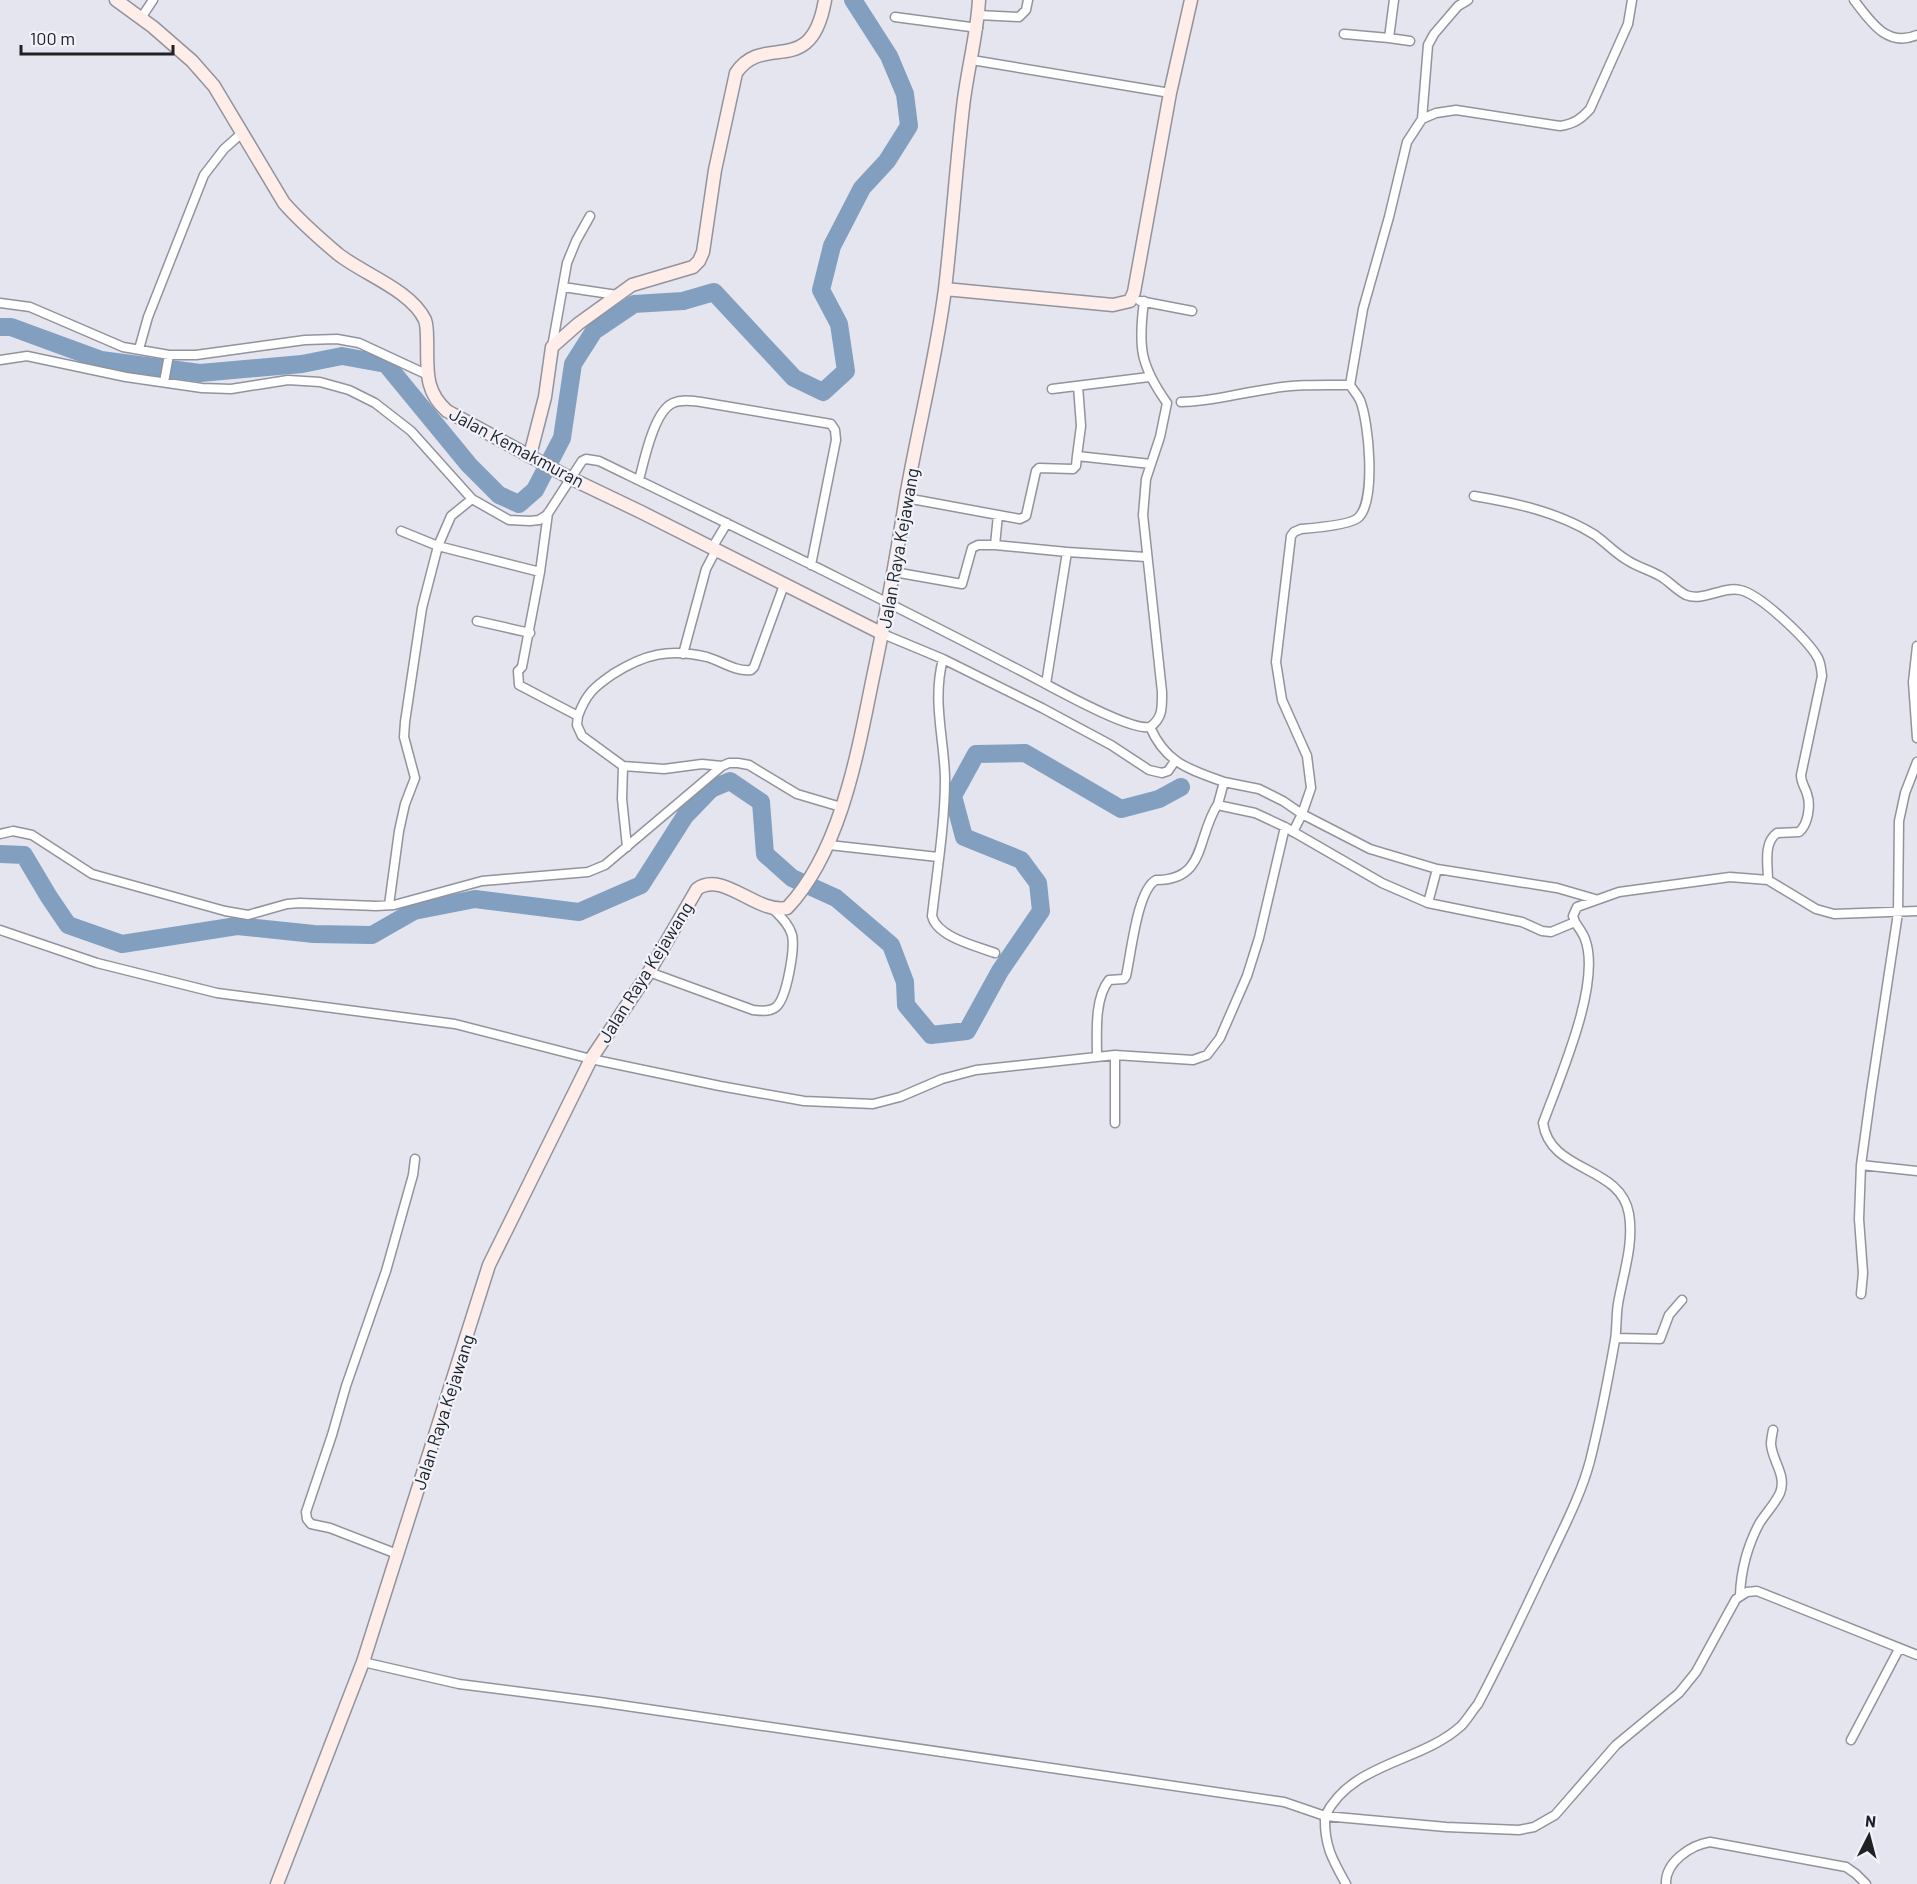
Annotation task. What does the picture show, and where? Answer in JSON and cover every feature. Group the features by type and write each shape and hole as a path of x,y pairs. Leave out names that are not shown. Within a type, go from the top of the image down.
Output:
{"street":[{"name":"Jalan Kemakmuran","path":"116,0 192,61 214,86 284,203 295,215 339,255 396,291 420,313 426,322 428,385 439,404 447,411 570,478 883,633"},
{"path":"141,18 153,0"},
{"name":"Jalan Raya Kejawang","path":"277,1884 363,1662 489,1265 591,1059 649,972 697,889 703,885 721,885 773,909 787,908 811,877 829,845 861,739 889,604 906,498 929,385 945,289 963,103 972,60 979,0"},
{"path":"895,18 978,21 1019,17 1026,10 1028,0"},
{"path":"1130,301 1134,292 1170,93 1191,0"},
{"path":"1389,38 1394,0"},
{"path":"1295,829 1311,788 1307,756 1282,700 1276,662 1292,534 1301,530 1358,519 1366,505 1370,457 1366,426 1360,402 1350,385 1363,309 1407,142 1422,119 1428,45 1434,33 1458,6 1468,0"},
{"path":"1422,119 1436,113 1456,110 1560,126 1572,124 1581,119 1590,109 1628,24 1632,0"},
{"path":"1854,0 1878,30 1900,39 1917,35"},
{"path":"552,347 632,285 685,271 699,261 703,252 715,171 736,73 741,65 752,57 790,51 813,38 818,29 823,2"},
{"path":"1344,34 1410,41"},
{"path":"972,60 1170,93"},
{"path":"139,350 148,317 204,175 224,149 242,133"},
{"path":"530,455 545,397 567,263 590,216"},
{"path":"563,287 617,295"},
{"path":"945,289 1113,305 1144,301 1192,311"},
{"path":"0,360 27,356 84,369 165,379 202,388 231,389 288,380 320,382 350,390 375,403 411,430 472,499 509,520 539,520 548,513 582,461 591,459 599,461 889,604 1079,702 1136,726 1149,727 1155,724 1162,713 1162,692 1146,557 1143,499 1167,403 1149,377 1142,345 1144,301"},
{"path":"0,303 30,307 123,346 168,359 305,340 337,339 359,343 428,375"},
{"path":"165,379 168,359"},
{"path":"1052,389 1149,377"},
{"path":"1180,402 1203,402 1298,385 1350,385"},
{"path":"906,498 1017,519 1025,518 1037,470 1046,467 1073,469 1075,467 1081,426 1078,386"},
{"path":"639,480 653,432 668,406 675,402 701,402 831,424 835,430 836,440 811,565"},
{"path":"1077,456 1151,464"},
{"path":"1474,496 1515,503 1572,523 1608,544 1630,562 1661,576 1687,596 1696,597 1740,590 1751,595 1803,638 1817,656 1821,665 1821,685 1801,775 1801,782 1808,796 1806,824 1799,832 1777,833 1769,841 1768,880"},
{"path":"389,905 399,831 405,804 415,783 414,769 404,737 422,608 443,531 451,516 472,499"},
{"path":"548,513 530,633 522,667 518,671 519,685 578,716"},
{"path":"995,545 998,515"},
{"path":"683,654 706,569 725,525"},
{"path":"401,531 438,546 540,572"},
{"path":"894,572 962,584 972,548 978,545 1146,557"},
{"path":"1046,684 1067,552"},
{"path":"722,766 702,764 664,769 623,766 582,736 577,725 578,716 594,687 644,657 656,654 683,654 707,657 742,670 751,670 784,585"},
{"path":"477,621 530,633"},
{"path":"883,633 943,659 1033,703 1112,745 1149,770 1162,773 1168,771 1176,762"},
{"path":"1917,646 1913,682 1917,738"},
{"path":"943,659 939,676 938,702 945,801 932,916 934,923 943,931 966,943 994,952"},
{"path":"1149,727 1163,751 1176,762 1224,782 1259,789 1283,801 1302,815 1370,849 1437,869 1557,888 1595,899"},
{"path":"1861,1294 1863,1273 1859,1219 1861,1166 1898,913 1899,821 1905,793 1917,762"},
{"path":"0,834 13,831 32,835 92,874 225,911 248,915 287,904 300,903 389,905 482,881 588,872 605,865 722,766 729,763 749,765 797,794 841,807"},
{"path":"623,766 622,799 627,847"},
{"path":"1097,1057 1098,1011 1106,984 1109,980 1124,979 1126,976 1136,922 1149,885 1155,880 1179,877 1191,868 1210,818 1218,804 1224,782"},
{"path":"1218,804 1255,813 1285,827 1295,829 1382,883 1429,899 1522,922 1542,932 1551,932 1571,924 1577,907 1595,899 1620,892 1730,877 1768,880 1816,909 1834,914 1917,911"},
{"path":"0,930 97,963 217,993 455,1024 591,1059 804,1101 873,1104 900,1098 942,1079 976,1070 1097,1057 1193,1060 1207,1055 1220,1038 1247,976 1259,938 1285,827"},
{"path":"829,845 938,857"},
{"path":"1429,899 1437,869"},
{"path":"649,972 753,1010 764,1011 775,1007 785,988 793,948 792,933 773,909"},
{"path":"1346,1884 1328,1851 1324,1834 1325,1816 1331,1804 1344,1789 1372,1772 1436,1742 1461,1726 1478,1704 1522,1617 1578,1495 1590,1462 1616,1338 1618,1304 1631,1236 1629,1212 1622,1197 1612,1184 1564,1158 1550,1144 1545,1134 1543,1123 1579,1023 1588,988 1588,956 1585,939 1571,924"},
{"path":"1115,1059 1115,1123"},
{"path":"398,1554 315,1525 307,1519 306,1512 386,1271 413,1176 415,1159"},
{"path":"1861,1166 1917,1171"},
{"path":"1616,1338 1660,1339 1669,1315 1682,1300"},
{"path":"1740,1595 1741,1570 1745,1558 1759,1526 1780,1493 1782,1482 1780,1467 1771,1444 1773,1430"},
{"path":"363,1662 459,1684 599,1702 1284,1802 1325,1816 1446,1827 1519,1830 1534,1827 1555,1815 1616,1745 1679,1693 1696,1672 1740,1595 1747,1592 1758,1592 1917,1655"},
{"path":"1851,1740 1899,1649"},
{"path":"1666,1884 1669,1868 1685,1852 1710,1842 1846,1867 1866,1884"}],"waterway":[{"path":"0,327 11,327 101,360 200,373 302,364 342,356 386,364 469,465 499,495 519,504 535,490 562,438 573,364 594,331 634,304 683,301 714,292 794,378 823,392 846,371 839,324 821,290 832,246 862,188 887,161 909,126 905,94 889,56 853,0"},
{"path":"0,854 24,855 68,925 122,944 237,926 314,934 372,935 414,911 475,899 579,912 641,885 685,816 711,789 730,781 761,802 765,854 792,878 836,898 891,945 905,982 906,1005 931,1035 967,1031 1000,971 1041,911 1038,883 1021,860 964,837 953,796 976,754 1025,753 1121,809 1159,799 1181,787"}]}
